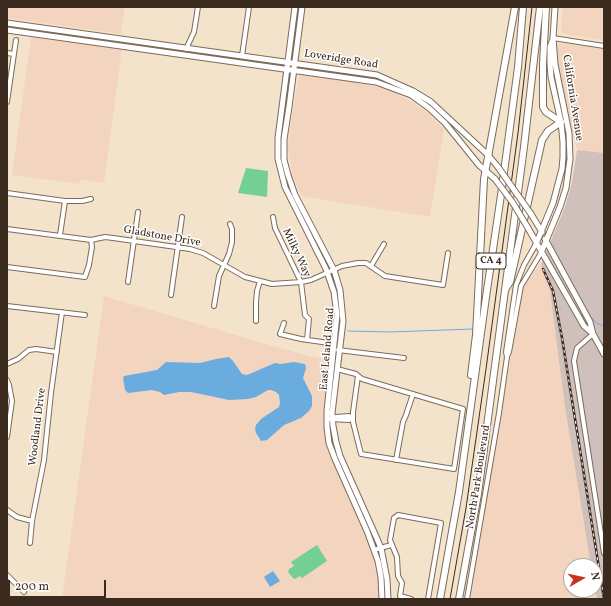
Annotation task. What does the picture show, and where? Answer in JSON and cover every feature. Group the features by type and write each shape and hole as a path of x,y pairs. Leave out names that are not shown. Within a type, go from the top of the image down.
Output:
{"highway":[{"path":"470,416 468,405 476,335 484,178 515,7"},
{"name":"CA 4","path":"440,599 459,492 507,155 518,68 523,7"},
{"name":"CA 4","path":"459,599 478,494 524,147 540,7"},
{"path":"504,291 510,282 542,140 548,131 561,122 546,112 543,108 543,64 546,7"}],"main road":[{"name":"East Leland Road","path":"295,7 286,69 278,143 279,165 287,191 328,273 334,292 337,315 327,419 330,443 335,460 374,550 381,577 382,599"},
{"name":"East Leland Road","path":"302,7 284,139 285,165 296,195 338,280 342,301 342,321 333,419 336,442 340,456 380,548 387,579 388,599"},
{"name":"California Avenue","path":"541,253 566,188 570,159 569,133 555,64 553,38 555,7"},
{"name":"Loveridge Road","path":"7,23 366,73 394,81 413,91 430,102 488,155 498,167 541,231 590,322 593,334 604,354"},
{"name":"Loveridge Road","path":"7,30 376,82 411,95 429,108 443,121 479,165 495,178 513,203 584,326 593,334"},
{"name":"California Avenue","path":"536,244 554,203 562,169 563,142 561,122 551,77 550,64 550,47 553,38"},
{"path":"139,48 142,42"}],"street":[{"path":"186,49 194,32 198,7"},
{"path":"242,56 249,7"},
{"path":"553,38 604,46"},
{"path":"7,102 9,74 16,40"},
{"path":"7,53 14,54"},
{"path":"7,193 65,201 82,201 91,199"},
{"path":"60,235 65,201"},
{"path":"128,282 138,212"},
{"path":"171,295 182,217"},
{"name":"Milky Way","path":"273,217 275,228 301,282 305,315 309,319 307,340"},
{"path":"214,306 219,276 229,254 232,242 232,229 230,224"},
{"name":"Gladstone Drive","path":"7,229 91,240 104,237 190,249 202,253 245,277 272,284 301,282 328,273 342,266 366,263 385,276 443,285 448,253"},
{"path":"7,267 85,277 92,247 91,240"},
{"path":"371,266 384,244"},
{"name":"North Park Boulevard","path":"507,357 506,352 516,285 524,265 536,244"},
{"name":"North Park Boulevard","path":"467,599 499,413 507,357 521,286 541,253"},
{"path":"256,321 256,296 260,281"},
{"path":"7,306 85,315"},
{"name":"Woodland Drive","path":"30,543 32,520 44,460 62,312"},
{"path":"284,323 280,334 329,343"},
{"path":"593,334 577,348 574,361 604,554"},
{"path":"7,364 18,359 29,350 36,349 57,352"},
{"path":"334,349 404,358"},
{"path":"337,369 356,374 362,379 463,409 454,469 361,454 353,418 358,376"},
{"path":"7,380 12,401 7,438"},
{"path":"396,460 403,422 413,394"},
{"path":"327,419 349,420 353,418"},
{"path":"7,510 17,517 32,520"},
{"path":"411,599 400,596 402,583 398,576 397,557 390,540 394,518 398,515 441,523 428,599"},
{"path":"374,550 391,545"},
{"path":"7,576 24,592"}],"shaded area":[{"path":"7,7 125,7 121,34 7,18"},
{"path":"563,7 604,7 604,40 563,34 561,31"},
{"path":"31,37 122,50 104,183 80,180 79,184 12,175"},
{"path":"557,43 604,49 604,153 577,150 557,64"},
{"path":"302,75 364,83 389,90 424,110 444,129 430,217 301,196 292,174 288,149 289,132 299,77"},
{"path":"577,150 604,153 604,599 597,598 603,598 603,558 590,558 565,407 550,291 541,264 565,207 572,182"},
{"path":"541,264 550,291 565,407 590,558 563,558 563,598 597,599 465,599 501,415 523,288 534,271"},
{"path":"104,296 332,362 328,395 330,443 378,561 382,599 62,599"}],"green space":[{"path":"246,168 268,171 267,197 238,193"},
{"path":"317,545 327,561 302,578 300,576 295,579 293,578 288,572 289,569 294,566 291,562"}],"water":[{"path":"229,357 242,374 247,375 275,363 281,364 294,362 305,364 306,368 303,378 312,396 312,406 309,411 301,418 284,425 267,440 261,441 256,433 256,425 261,419 279,407 280,403 279,395 271,390 248,399 229,400 191,392 179,392 164,395 160,392 152,390 128,393 125,390 124,376 157,370 166,362 200,363"},
{"path":"273,571 280,581 270,587 264,577"}],"waterway":[{"path":"592,318 598,324 604,326"},
{"path":"348,331 390,332 473,329"}],"tram line":[{"path":"450,599 466,508 486,369 518,133 532,7"}],"railway":[{"path":"543,269 553,291 562,338 604,599"}]}
